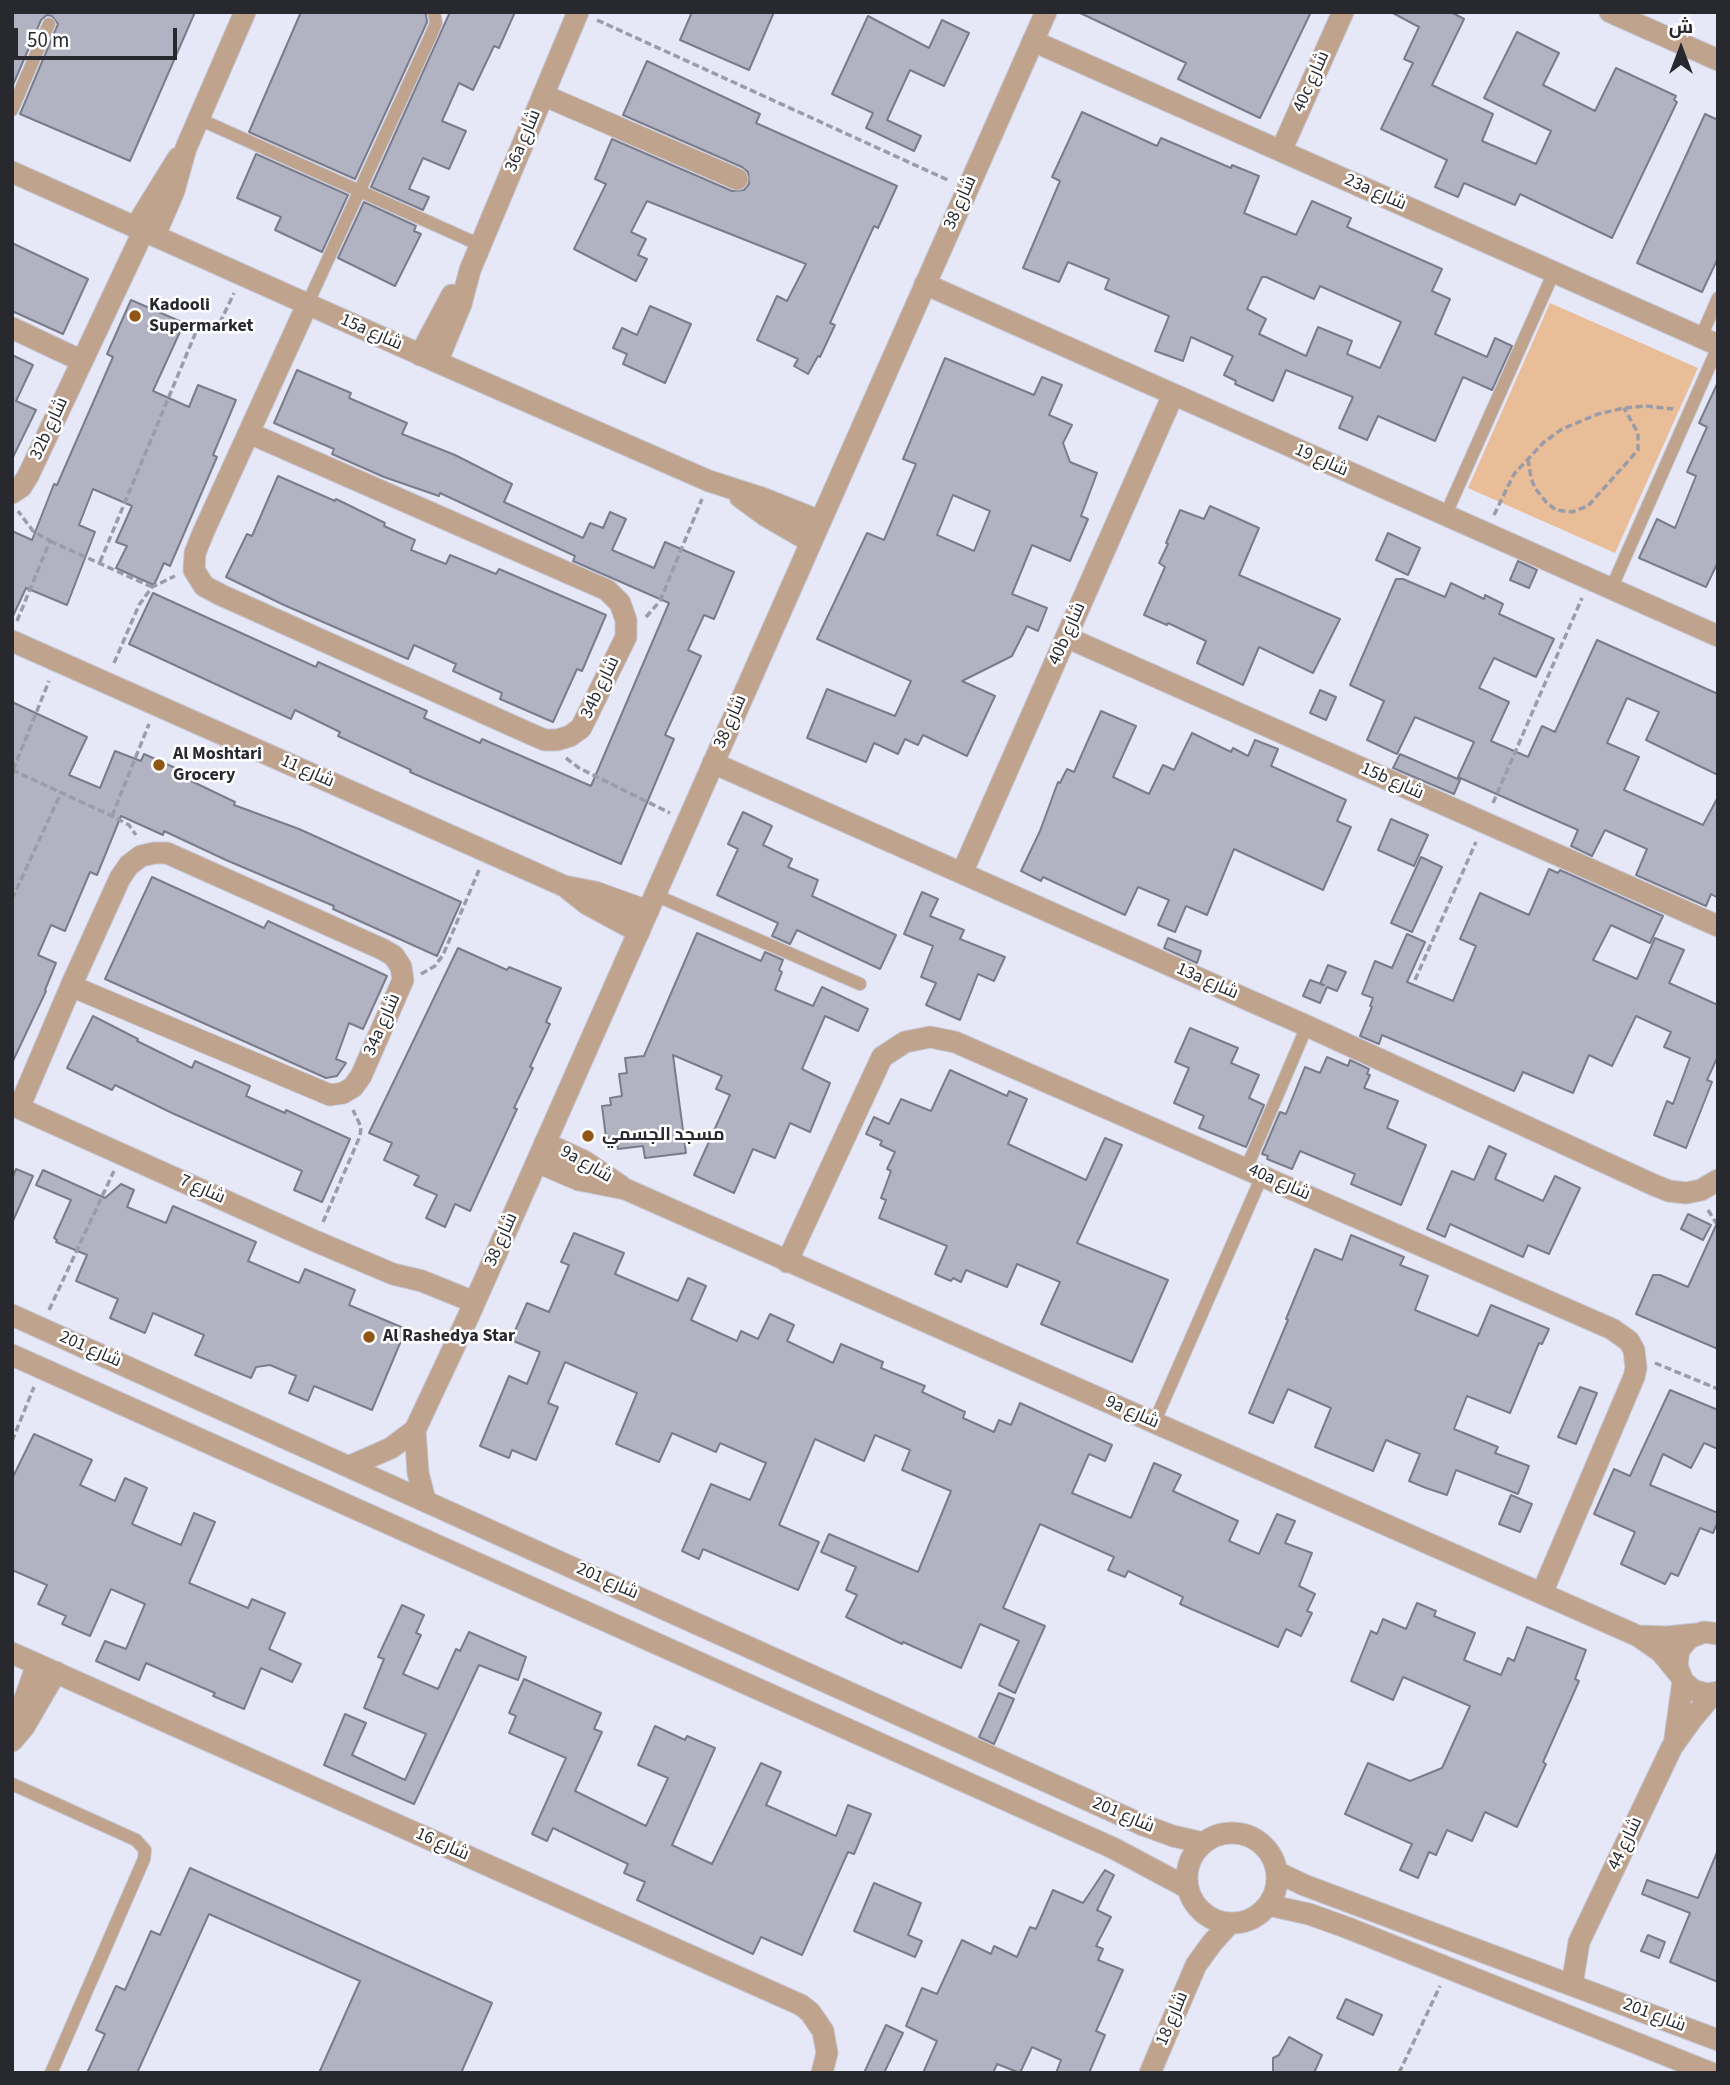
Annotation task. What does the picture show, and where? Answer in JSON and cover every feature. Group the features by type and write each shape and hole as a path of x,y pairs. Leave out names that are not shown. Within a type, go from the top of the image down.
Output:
{"street":[{"name":"32b شارع","path":"14,500 145,231 165,176 186,148 245,12"},
{"name":"شارع 38","path":"425,1500 416,1466 415,1430 472,1309 1046,12"},
{"name":"40c شارع","path":"1281,151 1343,12"},
{"path":"1610,12 1716,55"},
{"name":"36a شارع","path":"429,359 450,298 470,270 543,95 584,15"},
{"name":"23a شارع","path":"1033,41 1712,343"},
{"path":"543,95 737,179"},
{"name":"15a شارع","path":"12,172 709,481 752,494 820,521"},
{"name":"شارع 19","path":"925,284 1718,636"},
{"path":"307,305 203,533 195,553 194,570 204,586 221,595 533,735 545,740 557,740"},
{"path":"12,328 82,361"},
{"name":"40b شارع","path":"962,873 1173,394"},
{"name":"34b شارع","path":"249,433 607,590 620,603 626,620 625,637 581,728 570,736 557,740"},
{"name":"15a شارع","path":"731,489 757,510 811,542"},
{"name":"15b شارع","path":"1066,637 1718,926"},
{"name":"شارع 11","path":"12,641 564,886 651,903"},
{"name":"13a شارع","path":"713,763 1307,1026 1654,1185 1685,1193 1710,1185"},
{"name":"34a شارع","path":"141,856 167,853 394,956 401,967 403,980 361,1076 353,1087 342,1093"},
{"path":"15,1107 120,878 129,865 141,856"},
{"name":"شارع 11","path":"564,886 587,904 639,932"},
{"path":"71,986 318,1091 330,1095 342,1093"},
{"name":"40a شارع","path":"788,1262 882,1057 905,1042 930,1037 955,1042 1612,1329 1629,1341 1636,1359"},
{"name":"شارع 7","path":"15,1107 393,1274 416,1290 472,1309"},
{"name":"9a شارع","path":"541,1153 595,1167 625,1189 1639,1636 1661,1652 1681,1677"},
{"name":"شارع 201","path":"12,1315 1143,1825 1203,1843"},
{"name":"شارع 201","path":"12,1355 1113,1848 1188,1888"},
{"path":"1542,1593 1634,1377 1636,1359"},
{"name":"شارع 38","path":"350,1466 391,1448 415,1430"},
{"name":"9a شارع","path":"1639,1636 1667,1637 1709,1630"},
{"name":"شارع 44","path":"1572,1985 1579,1942 1672,1747 1677,1731 1681,1677 1677,1666 1679,1650 1684,1643 1709,1630"},
{"name":"شارع 16","path":"12,1653 801,2006 818,2021 823,2032 827,2053 822,2073"},
{"path":"12,1741 24,1727 47,1668"},
{"path":"1681,1677 1700,1693 1716,1693"},
{"name":"شارع 44","path":"1672,1747 1692,1718 1716,1693"},
{"path":"1233,1833 1253,1838 1269,1852 1277,1872 1274,1895 1268,1905 1251,1919 1230,1923 1212,1918 1198,1907 1188,1888 1188,1868 1191,1858 1203,1843 1223,1834 1233,1833"},
{"name":"شارع 201","path":"1277,1872 1304,1885 1718,2040"},
{"name":"شارع 201","path":"1268,1905 1309,1914 1348,1928 1710,2073"},
{"name":"شارع 18","path":"1196,1965 1198,1907"},
{"name":"شارع 18","path":"1150,2073 1196,1965 1230,1923"},
{"name":"شارع 44","path":"1545,1974 1579,1942"}],"lane":[{"path":"307,305 431,35 436,23 434,12"},
{"path":"12,110 49,24"},
{"path":"199,118 480,245"},
{"path":"1445,516 1554,272"},
{"path":"1611,589 1688,414 1712,343 1718,298"},
{"path":"651,903 860,984"},
{"path":"1154,1423 1254,1172 1307,1026"},
{"path":"12,1784 140,1842 145,1850 144,1859 51,2073"}],"path":[{"path":"584,15 967,189"},
{"path":"100,562 198,327 215,333 243,275"},
{"path":"1485,533 1514,474 1528,457 1562,429 1598,414 1624,408 1659,406 1688,414"},
{"path":"1528,457 1531,478 1546,502 1563,512 1581,510 1600,494 1638,450 1638,433 1624,408"},
{"path":"625,637 660,601 709,481"},
{"path":"14,500 33,531 152,587"},
{"path":"12,632 50,541"},
{"path":"105,683 139,605 152,587 168,578 194,570"},
{"path":"1415,979 1589,580"},
{"path":"57,661 13,770 129,825 139,839 141,856"},
{"path":"113,816 156,706"},
{"path":"557,740 566,758 579,768 687,822"},
{"path":"12,899 61,793"},
{"path":"403,980 422,974 435,966 443,955 487,851"},
{"path":"315,1241 360,1136 358,1118 342,1093"},
{"path":"41,1328 122,1155"},
{"path":"1636,1359 1662,1365 1718,1389"},
{"path":"12,1441 41,1368"},
{"path":"1399,2073 1441,1984"}],"shaded area":[{"path":"1550,303 1698,368 1615,553 1468,488"}],"building":[{"path":"12,12 195,12 130,161 20,114 58,24 52,16 47,15 41,20 12,87"},
{"path":"301,12 426,14 427,22 355,179 249,132"},
{"path":"450,12 515,12 499,48 494,46 473,90 459,83 442,121 466,131 449,169 423,158 409,189 429,197 423,210 371,187"},
{"path":"692,12 774,12 749,70 680,40"},
{"path":"1078,12 1311,12 1260,118 1178,79 1186,63"},
{"path":"1391,12 1451,12 1464,19 1432,85 1493,114 1482,141 1536,164 1551,131 1484,98 1517,32 1559,53 1543,85 1595,111 1616,68 1676,96 1674,100 1677,102 1612,238 1520,194 1515,205 1464,183 1458,197 1435,187 1447,160 1381,129 1413,63 1404,59 1419,27"},
{"path":"868,16 929,48 942,20 969,33 944,86 910,70 887,120 921,136 914,151 866,128 873,113 832,94"},
{"path":"647,61 760,114 756,123 897,186 878,228 874,226 830,323 835,325 820,357 818,356 808,374 794,366 798,359 757,340 777,296 787,301 806,264 647,201 631,232 646,239 638,255 647,259 636,281 574,249 606,184 595,179 612,139 732,191 744,190 749,184 748,172 742,167 623,115"},
{"path":"1082,112 1157,146 1161,138 1231,168 1232,165 1259,176 1244,213 1296,235 1312,201 1351,218 1347,227 1442,269 1432,291 1450,299 1435,334 1487,357 1495,338 1512,346 1492,390 1463,377 1435,441 1378,416 1367,440 1339,428 1353,397 1286,370 1273,401 1235,384 1236,381 1224,375 1233,356 1191,337 1183,361 1155,351 1169,316 1105,289 1109,279 1068,262 1059,282 1023,268 1060,181 1052,177","holes":["1262,277 1314,299 1320,286 1401,322 1380,368 1347,354 1352,341 1318,327 1306,356 1259,334 1266,319 1247,309"]},
{"path":"1705,114 1718,120 1718,258 1702,292 1637,263"},
{"path":"256,154 348,195 322,252 275,230 281,217 237,198"},
{"path":"364,202 416,226 414,231 421,234 395,286 338,258"},
{"path":"12,243 88,279 63,334 12,311"},
{"path":"131,300 184,323 153,391 189,407 198,385 236,400 213,455 217,457 170,566 164,563 154,585 116,568 127,546 116,542 132,506 93,489 79,525 95,532 67,605 26,588 12,618 12,531 32,540 54,484 57,485 113,357 107,354"},
{"path":"650,306 691,324 665,383 623,364 627,354 613,348 622,328 637,335"},
{"path":"12,355 33,365 16,401 36,410 12,459"},
{"path":"945,358 1034,395 1042,377 1062,385 1049,415 1072,425 1063,443 1070,462 1097,473 1081,516 1088,519 1070,561 1032,545 1012,594 1047,608 1038,631 1027,626 1012,656 962,681 995,696 967,756 923,735 918,745 905,739 898,754 874,743 866,762 807,738 827,689 895,716 911,681 817,639 867,533 884,540 916,464 903,459","holes":["953,495 990,511 974,551 937,535"]},
{"path":"297,370 351,393 349,398 407,423 402,434 455,455 512,484 504,502 583,538 590,523 603,528 610,512 626,519 612,550 654,568 665,542 734,572 714,619 704,615 688,650 701,656 665,735 674,739 621,864 410,772 411,770 338,736 340,732 295,710 291,719 129,644 153,593 316,667 318,662 427,711 424,718 480,743 482,739 591,786 669,603 573,561 575,556 440,493 439,496 384,477 332,454 334,449 274,423"},
{"path":"1718,382 1718,562 1706,587 1639,558 1657,519 1675,528 1696,476 1687,472 1707,427 1699,423"},
{"path":"278,476 335,501 336,499 385,523 384,526 415,540 411,550 446,564 450,555 496,574 499,569 606,615 582,671 577,669 553,722 500,699 502,693 453,671 456,664 414,645 408,659 226,577 247,534 252,536"},
{"path":"1210,506 1259,528 1239,575 1340,619 1313,673 1259,647 1243,685 1197,663 1206,641 1144,615 1165,567 1159,563 1180,510 1204,519"},
{"path":"1388,533 1420,548 1408,575 1376,560"},
{"path":"1518,561 1537,570 1529,588 1510,580"},
{"path":"1396,579 1403,579 1445,597 1451,583 1484,599 1485,595 1503,604 1499,614 1554,639 1536,677 1494,658 1479,688 1509,702 1491,741 1528,757 1542,726 1555,732 1597,640 1718,694 1718,775 1646,740 1659,712 1627,698 1607,743 1639,757 1624,790 1703,825 1718,797 1718,898 1711,894 1706,906 1636,875 1647,849 1605,830 1592,856 1571,846 1578,830 1458,777 1474,742 1415,717 1397,754 1367,740 1384,701 1350,685"},
{"path":"1320,690 1336,697 1326,720 1310,713"},
{"path":"12,702 87,737 69,775 100,788 115,751 141,761 144,754 191,775 189,780 235,802 234,805 299,829 461,902 437,956 333,909 334,906 164,831 163,835 121,816 97,875 90,872 65,931 51,925 38,955 56,963 46,991 12,1063"},
{"path":"1101,711 1136,726 1113,777 1149,794 1163,765 1174,770 1192,733 1231,752 1233,748 1248,756 1255,740 1278,749 1271,766 1346,800 1337,821 1351,827 1323,890 1234,849 1207,915 1186,906 1175,932 1158,925 1169,900 1138,887 1125,915 1043,877 1041,881 1021,871 1040,831 1058,782 1060,783 1067,769 1074,772"},
{"path":"1400,754 1460,780 1454,794 1393,768"},
{"path":"743,812 772,826 763,845 792,859 788,867 818,880 812,896 896,935 880,969 797,930 790,944 772,936 778,923 717,895 738,849 728,844"},
{"path":"1391,819 1428,835 1414,866 1378,850"},
{"path":"1421,857 1442,867 1412,932 1391,923"},
{"path":"1549,869 1558,873 1560,870 1663,916 1650,943 1611,925 1593,960 1637,979 1655,938 1684,950 1669,983 1718,1005 1718,1056 1707,1080 1712,1082 1686,1148 1654,1135 1667,1101 1673,1104 1690,1058 1664,1047 1671,1032 1636,1016 1612,1066 1589,1055 1573,1093 1523,1072 1514,1091 1382,1035 1379,1044 1360,1036 1373,998 1362,994 1375,961 1392,968 1407,934 1425,942 1407,982 1453,1001 1476,946 1460,939 1480,893 1529,915"},
{"path":"152,877 264,928 268,921 387,976 363,1029 349,1023 336,1059 346,1063 337,1076 326,1078 105,979"},
{"path":"922,892 938,899 930,916 964,930 960,939 1005,957 994,981 978,974 960,1020 926,1005 936,983 921,977 933,946 904,934"},
{"path":"697,933 761,961 765,952 783,960 779,970 782,972 775,990 813,1006 822,987 868,1009 858,1031 825,1016 802,1069 830,1083 810,1132 790,1123 775,1158 753,1149 734,1193 694,1175 730,1095 716,1089 722,1076 673,1055 686,1153 645,1158 643,1146 618,1149 616,1137 606,1138 602,1106 611,1105 610,1098 622,1096 619,1074 627,1073 625,1058 644,1056"},
{"path":"1168,938 1201,951 1197,963 1164,948"},
{"path":"458,948 507,970 509,967 561,988 546,1022 550,1024 530,1067 533,1068 514,1108 517,1109 470,1211 455,1204 445,1227 426,1218 437,1195 414,1185 419,1176 384,1160 392,1143 369,1133"},
{"path":"1328,965 1346,972 1337,991 1327,987 1320,1003 1303,996 1310,980 1320,984"},
{"path":"93,1016 192,1068 195,1061 250,1086 246,1096 285,1113 286,1110 350,1139 322,1202 294,1190 302,1171 115,1085 112,1090 67,1068"},
{"path":"1190,1028 1238,1048 1231,1063 1259,1075 1249,1098 1264,1105 1246,1147 1199,1128 1204,1116 1174,1103 1189,1068 1175,1062"},
{"path":"1327,1057 1348,1066 1350,1060 1369,1069 1367,1074 1370,1075 1364,1088 1398,1101 1387,1128 1426,1145 1401,1205 1351,1184 1355,1174 1300,1151 1292,1169 1267,1159 1268,1156 1262,1154 1280,1112 1286,1114 1305,1067 1320,1073"},
{"path":"950,1070 1007,1096 1009,1091 1027,1099 1008,1144 1086,1180 1105,1138 1122,1145 1077,1243 1168,1280 1132,1362 1041,1324 1060,1282 1017,1264 1007,1287 966,1270 961,1282 953,1278 951,1281 935,1274 947,1246 879,1218 886,1200 881,1198 891,1171 887,1169 895,1152 880,1145 882,1141 866,1134 874,1117 889,1124 901,1099 931,1111"},
{"path":"1489,1146 1506,1154 1495,1179 1543,1201 1555,1176 1580,1188 1549,1254 1528,1245 1523,1257 1450,1224 1445,1237 1427,1229 1452,1171 1474,1180"},
{"path":"16,1169 33,1176 12,1223 12,1179"},
{"path":"43,1170 105,1198 121,1184 134,1190 127,1207 166,1223 173,1206 256,1242 248,1261 299,1283 305,1269 355,1290 349,1305 406,1329 372,1410 314,1386 308,1401 289,1393 296,1376 270,1365 256,1367 251,1378 195,1355 204,1335 153,1313 145,1333 110,1318 118,1299 76,1281 87,1255 56,1242 54,1238 71,1200 36,1185"},
{"path":"1688,1214 1711,1225 1703,1240 1681,1229"},
{"path":"1718,1221 1718,1349 1636,1314 1653,1275 1660,1275 1688,1287"},
{"path":"574,1233 624,1253 615,1274 678,1301 688,1278 706,1286 691,1320 737,1341 741,1331 758,1339 770,1314 794,1325 787,1341 833,1363 841,1344 883,1362 881,1368 925,1386 922,1392 965,1412 963,1418 994,1432 999,1420 1011,1425 1020,1403 1112,1445 1105,1461 1089,1454 1072,1493 1131,1518 1154,1463 1181,1475 1173,1491 1238,1521 1229,1541 1259,1554 1277,1514 1295,1521 1285,1543 1312,1553 1299,1586 1315,1594 1307,1611 1312,1613 1301,1636 1286,1629 1278,1647 1180,1604 1183,1597 1128,1571 1125,1577 1108,1570 1114,1557 1040,1524 1003,1608 1045,1626 1015,1693 999,1685 1019,1641 980,1624 961,1668 846,1617 857,1595 846,1590 856,1567 821,1552 829,1534 918,1572 951,1491 902,1470 910,1450 875,1435 864,1461 815,1439 779,1525 819,1542 798,1590 703,1549 699,1559 682,1551 711,1484 750,1500 766,1463 720,1443 716,1452 672,1433 659,1462 616,1444 637,1393 565,1362 548,1403 558,1407 536,1460 512,1450 509,1458 480,1446 509,1376 527,1384 540,1352 511,1340 527,1303 549,1312 569,1265 561,1262"},
{"path":"1351,1235 1404,1257 1400,1265 1428,1276 1415,1310 1478,1336 1491,1305 1549,1329 1542,1344 1539,1343 1510,1413 1467,1396 1454,1429 1498,1447 1495,1453 1529,1466 1518,1494 1456,1470 1447,1495 1426,1488 1409,1481 1420,1454 1386,1440 1373,1471 1315,1447 1331,1408 1288,1389 1273,1423 1249,1413 1315,1249 1342,1260"},
{"path":"1580,1387 1597,1393 1576,1444 1558,1437"},
{"path":"1670,1390 1718,1410 1718,1449 1704,1443 1691,1468 1663,1454 1650,1485 1718,1513 1718,1521 1713,1533 1700,1528 1678,1576 1671,1573 1665,1584 1621,1564 1635,1532 1594,1514 1614,1469 1630,1476"},
{"path":"34,1434 92,1460 80,1485 115,1501 125,1478 147,1488 132,1524 181,1545 194,1513 215,1522 189,1583 248,1608 252,1599 285,1613 269,1649 301,1664 292,1682 261,1668 244,1709 213,1696 215,1693 146,1663 139,1680 96,1661 105,1641 126,1649 145,1604 111,1589 90,1636 62,1624 66,1616 38,1604 47,1585 12,1570 12,1479"},
{"path":"1511,1495 1532,1504 1520,1532 1499,1524"},
{"path":"1417,1603 1436,1611 1434,1616 1475,1633 1464,1660 1501,1675 1508,1658 1514,1661 1527,1627 1586,1650 1575,1679 1579,1681 1517,1827 1485,1812 1472,1841 1447,1830 1436,1855 1429,1852 1418,1878 1400,1870 1412,1844 1345,1814 1368,1763 1410,1781 1442,1768 1470,1706 1403,1677 1393,1700 1351,1681 1371,1631 1377,1634 1383,1619 1406,1629"},
{"path":"402,1605 424,1615 416,1633 421,1635 403,1674 438,1689 456,1649 460,1651 469,1632 526,1657 518,1680 479,1665 414,1804 324,1765 345,1714 366,1723 352,1755 405,1780 426,1734 364,1708 384,1659 378,1657"},
{"path":"524,1679 601,1713 594,1729 602,1732 575,1791 646,1826 668,1778 638,1765 655,1726 685,1740 687,1736 715,1748 672,1845 712,1864 761,1763 781,1772 766,1805 836,1836 848,1805 871,1814 854,1854 848,1852 802,1955 761,1937 753,1954 637,1900 645,1882 624,1873 628,1864 553,1828 547,1841 532,1834 566,1758 509,1733 516,1716 509,1713"},
{"path":"999,1693 1014,1699 994,1744 979,1737"},
{"path":"1718,1850 1718,1982 1670,1962 1690,1913 1642,1894 1647,1880 1698,1898"},
{"path":"190,1868 492,2003 461,2073 319,2073 360,1981 209,1914 137,2073 87,2073 105,2034 96,2030 116,1986 125,1990 151,1931 160,1935"},
{"path":"1105,1870 1114,1875 1097,1910 1111,1917 1096,1946 1103,1949 1098,1960 1123,1970 1096,2031 1105,2035 1089,2073 1056,2073 1061,2060 1032,2047 1020,2073 997,2064 993,2073 923,2073 937,2041 906,2026 922,1988 937,1994 962,1940 991,1954 994,1946 1017,1957 1030,1927 1036,1929 1053,1890 1083,1903"},
{"path":"874,1883 921,1903 908,1935 922,1941 915,1957 854,1931"},
{"path":"1648,1935 1665,1942 1659,1958 1641,1951"},
{"path":"1346,1999 1382,2015 1373,2035 1337,2018"},
{"path":"886,2025 903,2033 884,2073 864,2073"},
{"path":"1289,2037 1322,2055 1314,2073 1273,2073 1273,2058 1279,2055"}],"place":[{"name":"Kadooli Supermarket","path":"135,316"},
{"name":"Al Moshtari Grocery","path":"159,765"},
{"name":"مسجد الجسمي","path":"588,1136"},
{"name":"Al Rashedya Star","path":"369,1337"}]}
